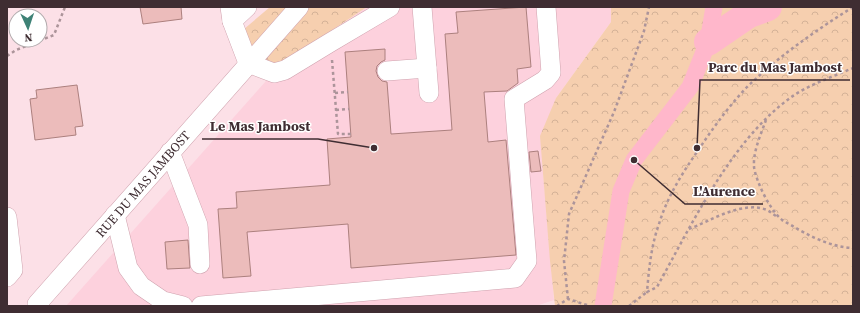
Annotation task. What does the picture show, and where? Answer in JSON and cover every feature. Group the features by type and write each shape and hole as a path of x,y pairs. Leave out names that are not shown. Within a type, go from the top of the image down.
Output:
{"street":[{"path":"247,7 231,14 248,63 274,73 286,70 390,7"},
{"name":"RUE DU MAS JAMBOST","path":"37,304 299,7"},
{"path":"422,7 429,94"},
{"path":"201,306 515,278 527,261 514,99 545,80 551,73 546,7"},
{"path":"387,71 427,68"},
{"path":"170,152 198,225 200,264"},
{"path":"115,215 128,268 141,286 163,301 183,306"},
{"path":"7,217 13,270 7,277"}],"path":[{"path":"7,56 16,50 54,35 65,7"},
{"path":"568,299 564,261 569,214 614,112 644,31 649,7"},
{"path":"647,292 650,257 668,199 686,167 717,122 746,88 772,64 805,38 853,7"},
{"path":"331,42 338,134 351,134"},
{"path":"629,306 647,292 657,287 689,229 732,158 767,117 791,97 853,68"},
{"path":"335,93 348,92"},
{"path":"336,110 349,109"},
{"path":"767,117 755,155 754,167 760,187 780,218"},
{"path":"689,229 721,214 748,208 766,210 811,237 853,248"},
{"path":"568,299 590,306"},
{"path":"558,306 568,299"}],"shaded area":[{"path":"367,7 611,7 611,22 556,98 542,160 554,300 536,306 66,306 274,72"}],"green space":[{"path":"270,7 367,7 305,48 274,72 237,35"},
{"path":"611,7 853,7 853,306 555,306 540,136 556,98 611,22"}],"building":[{"path":"140,7 181,7 182,19 143,24"},
{"path":"526,7 531,67 517,69 518,83 507,91 484,92 488,142 506,140 516,255 351,268 348,224 247,232 251,276 223,278 218,209 237,208 236,192 330,185 327,139 351,137 345,52 385,49 385,60 377,66 376,71 378,77 382,81 387,82 391,134 452,130 445,34 458,33 456,12"},
{"path":"77,85 83,126 75,127 76,135 35,140 30,99 37,98 36,90"},
{"path":"538,151 541,171 531,172 529,152"},
{"path":"188,240 190,268 167,269 165,242"}],"waterway":[{"path":"603,306 621,191 634,160 690,87 708,42 714,7"},
{"path":"708,42 749,14 768,7"}],"place":[{"name":"Le Mas Jambost","path":"374,148"},
{"name":"Parc du Mas Jambost","path":"697,148"},
{"name":"L'Aurence","path":"634,160"}]}
